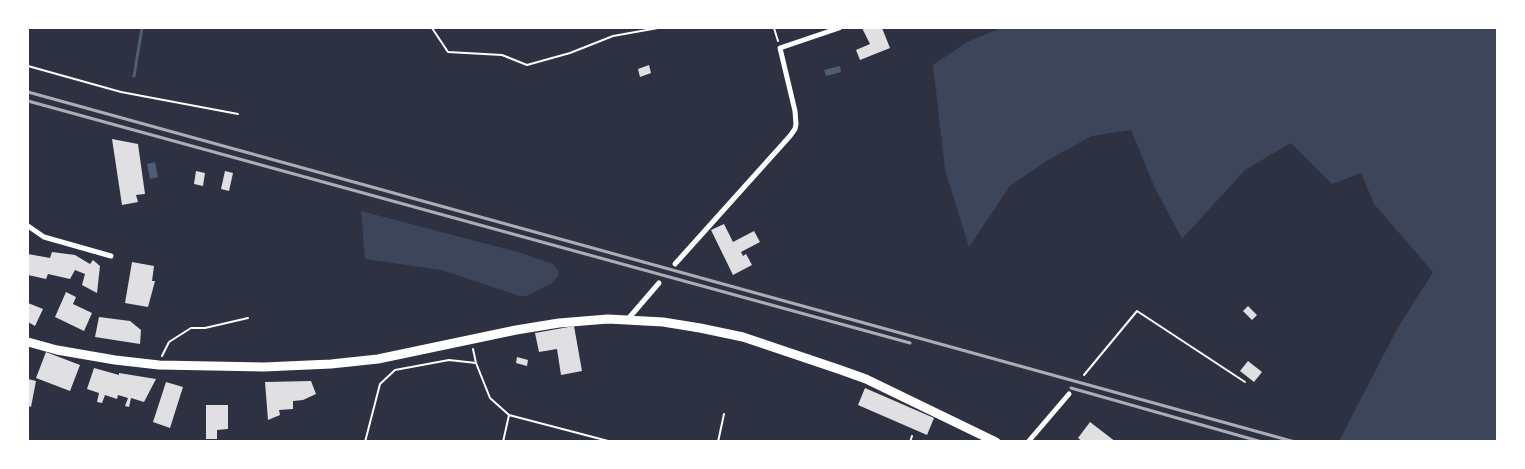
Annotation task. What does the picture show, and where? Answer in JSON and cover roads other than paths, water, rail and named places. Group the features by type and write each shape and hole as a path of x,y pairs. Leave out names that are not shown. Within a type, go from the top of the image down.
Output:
{"main road":[{"path":"28,342 57,350 159,365 264,367 331,364 378,359 471,339 560,323 628,319 700,328 743,337 838,368 996,442"}],"street":[{"path":"675,264 795,129 795,111 780,48 839,28"},
{"path":"28,226 44,237 111,256"},
{"path":"628,319 659,283"},
{"path":"1028,442 1069,394"}],"waterway":[{"path":"134,76 142,28"}],"railway":[{"path":"28,92 1295,442"},
{"path":"28,101 910,343"},
{"path":"1071,388 1262,442"}]}
